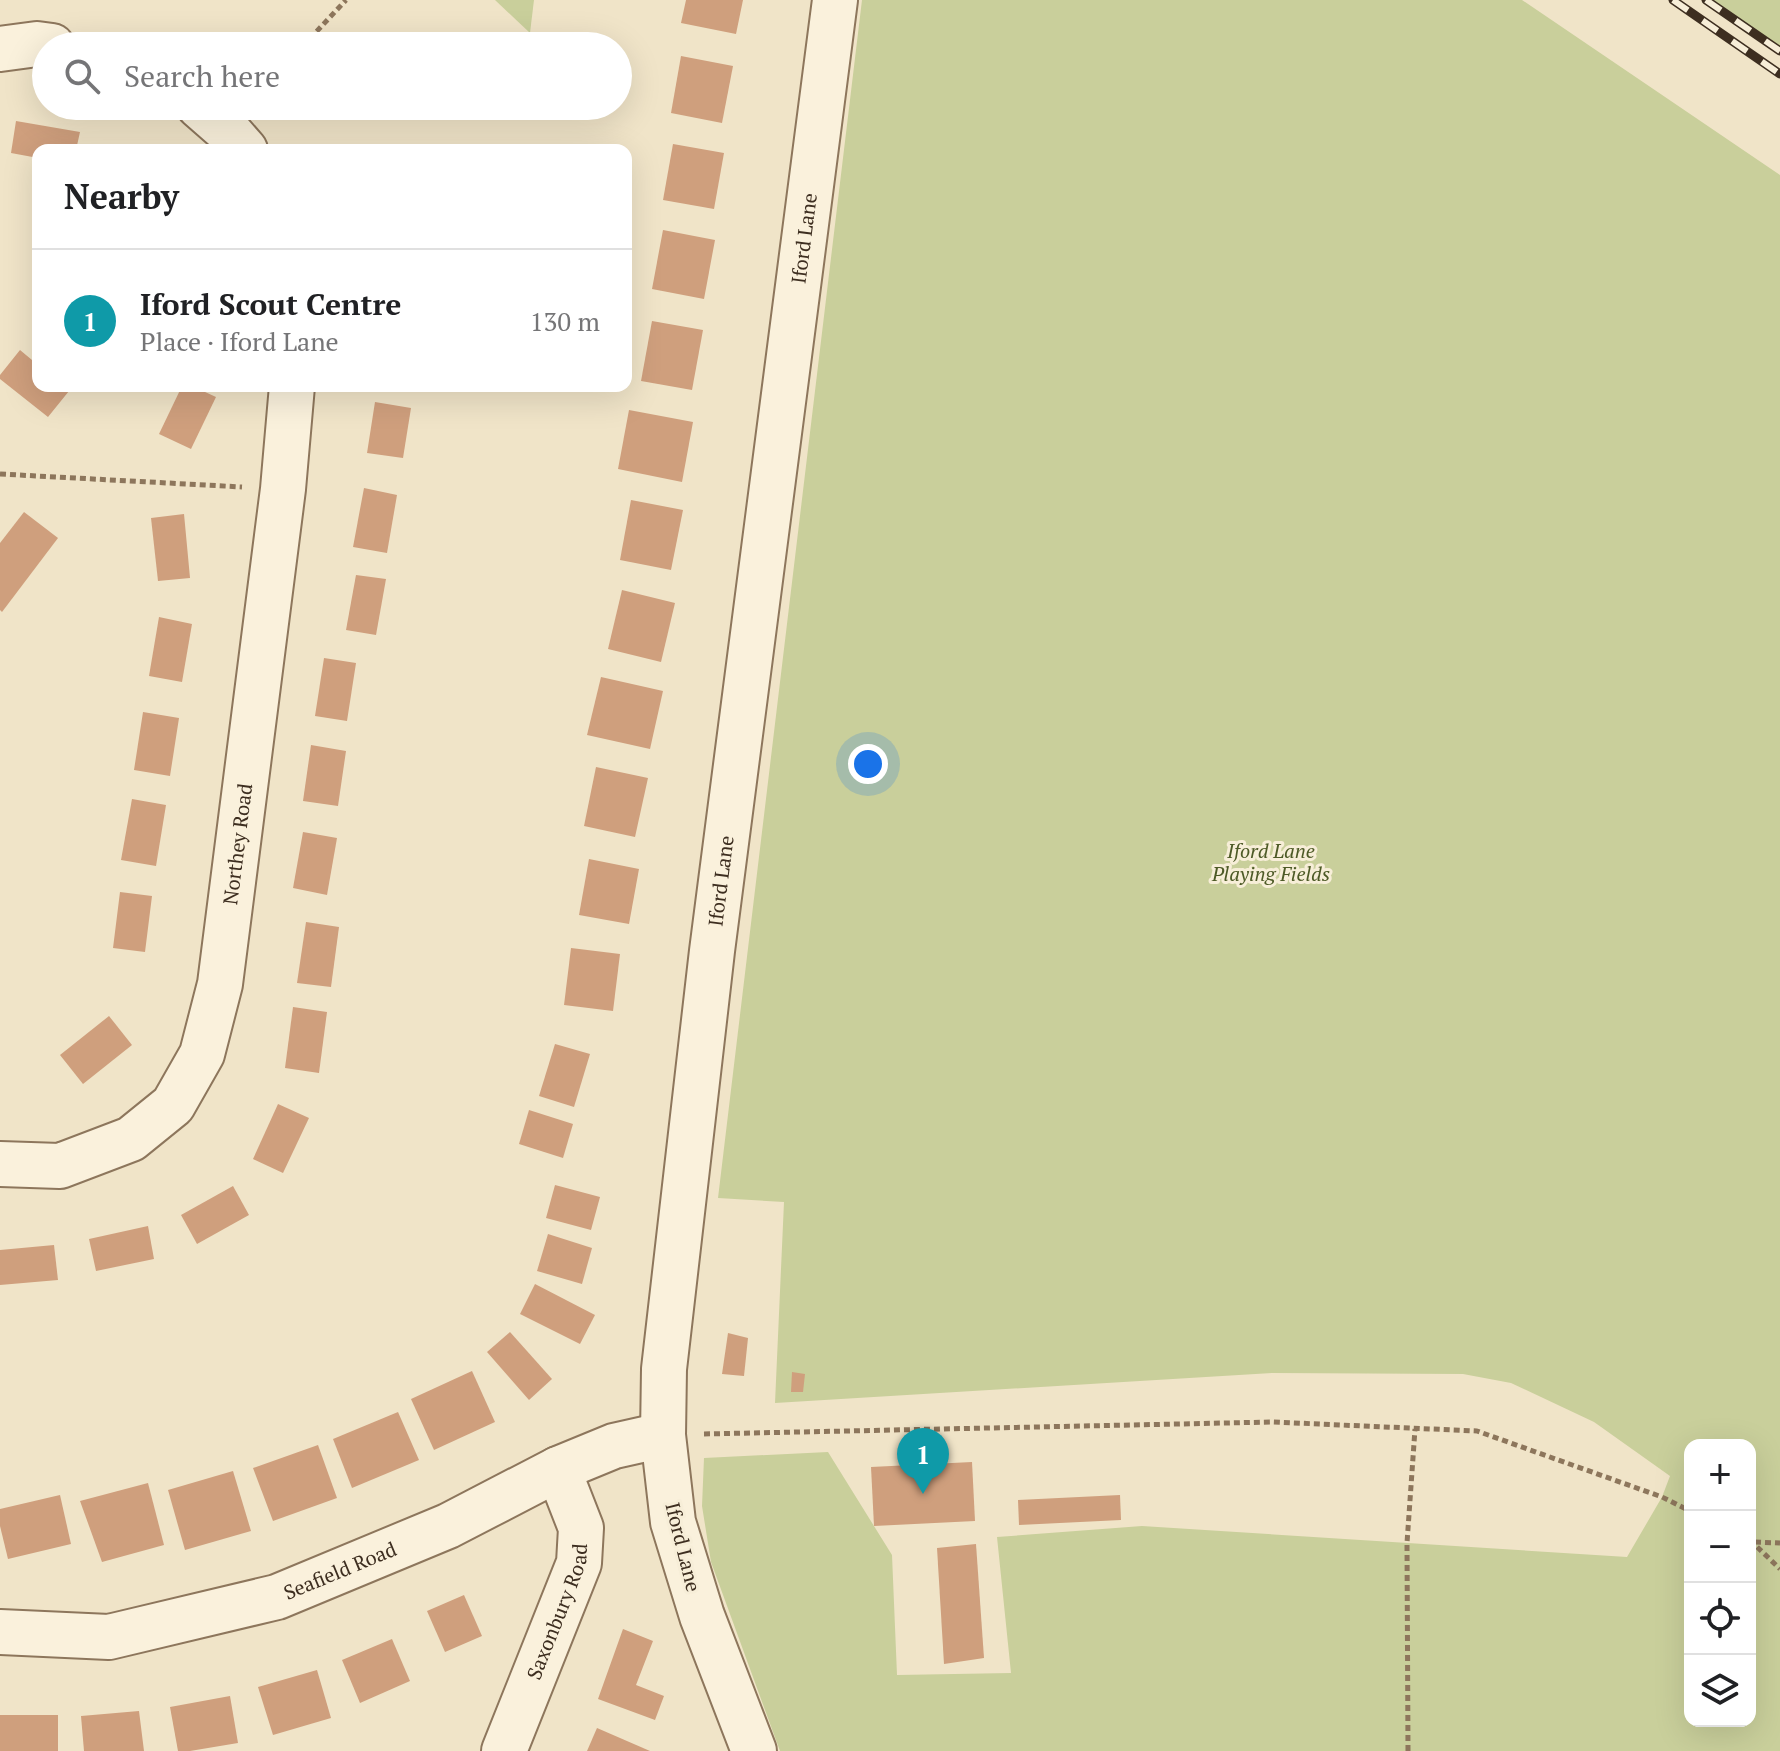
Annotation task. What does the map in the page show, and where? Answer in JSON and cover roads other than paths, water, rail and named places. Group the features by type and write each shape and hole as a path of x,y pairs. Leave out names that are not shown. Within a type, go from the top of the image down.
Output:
{"street":[{"name":"Iford Lane","path":"754,1751 702,1616 673,1522 663,1435 664,1369 712,951 835,0"},
{"path":"0,49 32,45"},
{"path":"215,120 240,144"},
{"name":"Northey Road","path":"0,1164 60,1166 131,1139 173,1105 202,1054 220,984 283,489 291,392"},
{"name":"Seafield Road","path":"0,1632 109,1637 277,1597 448,1526 558,1469 614,1446 663,1435"},
{"name":"Saxonbury Road","path":"504,1751 579,1563 581,1528 558,1469"}],"railway":[{"path":"1673,0 1780,74"},
{"path":"1706,0 1780,51"}],"place":[{"name":"Iford Scout Centre","path":"923,1494"}],"park label":[{"name":"Iford Lane Playing Fields","path":"1271,862"}]}
